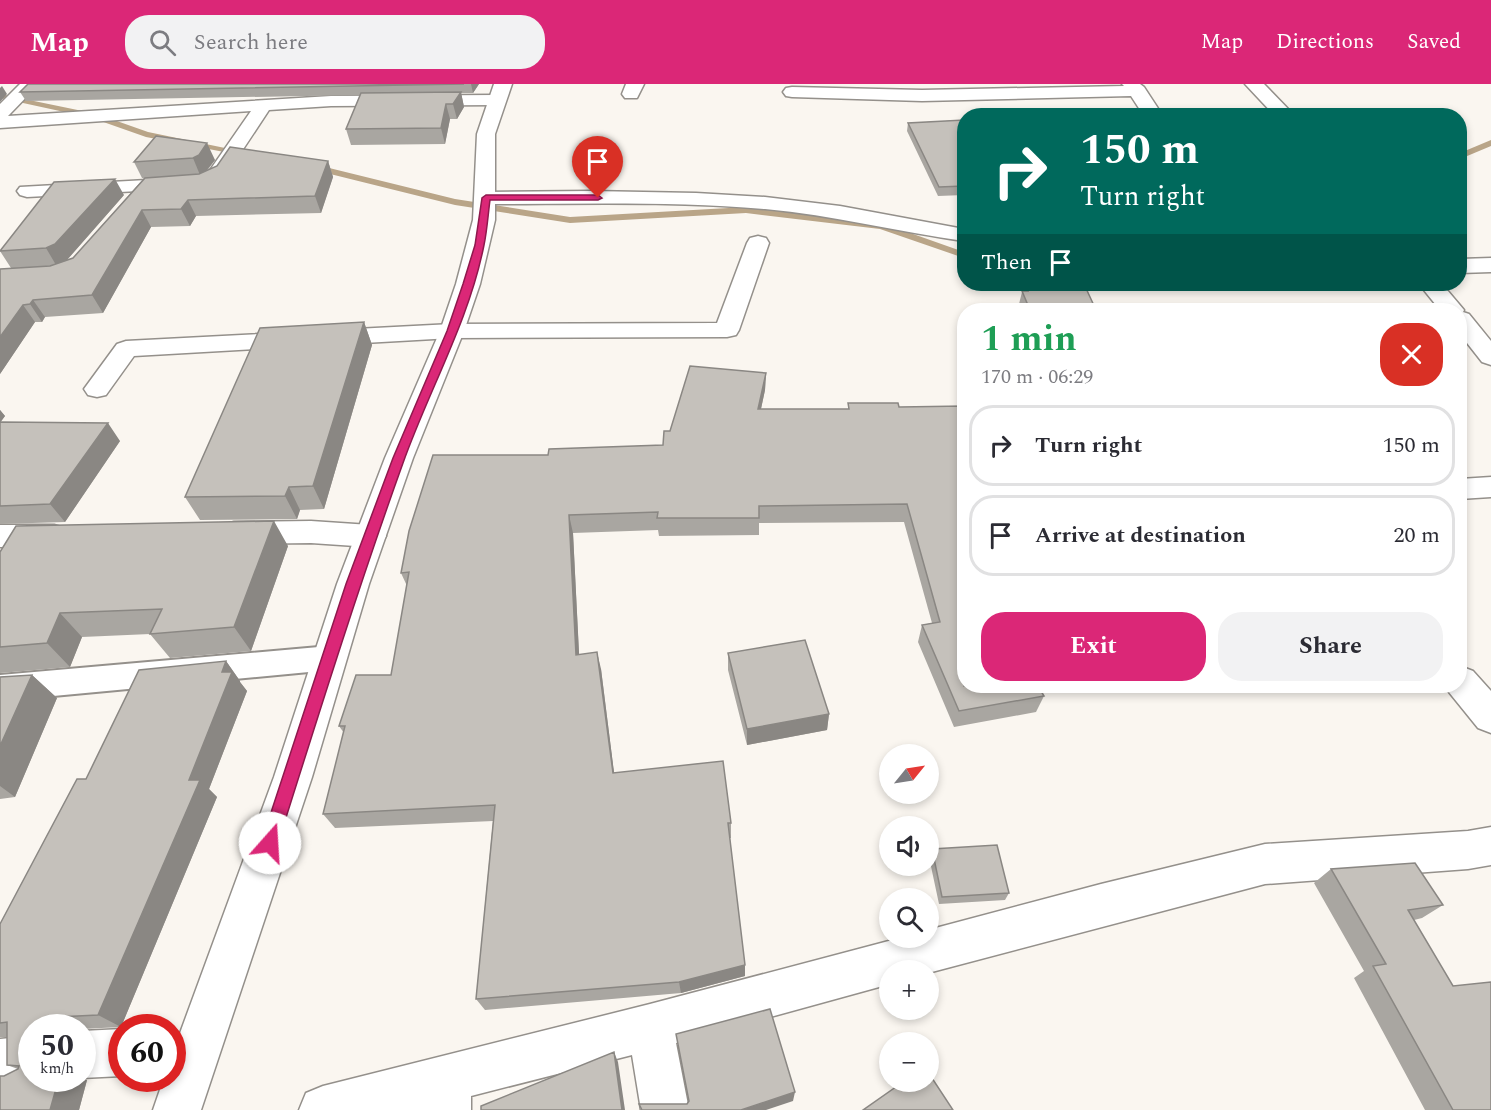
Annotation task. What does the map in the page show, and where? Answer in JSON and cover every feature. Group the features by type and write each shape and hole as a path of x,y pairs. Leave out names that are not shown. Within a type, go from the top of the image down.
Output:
{"street":[{"path":"1254,84 1278,108"},
{"path":"792,92 972,96 1134,88 1148,108"},
{"path":"0,122 499,92 486,134 486,203 480,245 452,331 399,458 370,536 293,777 186,1045"},
{"path":"27,191 206,183 215,177 264,105"},
{"path":"130,206 145,187"},
{"path":"486,203 643,198 766,203 863,216 957,235"},
{"path":"97,388 126,349 452,331 727,330 758,243"},
{"path":"1467,266 1491,265"},
{"path":"1437,291 1446,303"},
{"path":"1467,328 1489,355"},
{"path":"1467,489 1491,487"},
{"path":"208,534 311,532 370,536"},
{"path":"0,536 81,536"},
{"path":"1467,689 1491,717"},
{"path":"322,1110 446,1094 650,1027 1101,905 1265,864 1468,850 1491,846"},
{"path":"650,1027 665,1110"},
{"path":"0,1063 18,1061"},
{"path":"177,1110 179,1092"}],"lane":[{"path":"0,688 330,658"}],"building":[{"path":"28,84 464,84 20,92"},
{"path":"461,92 453,104 446,104 441,128 346,129 361,93"},
{"path":"957,120 957,186 939,187 908,123"},
{"path":"156,136 207,143 199,155 193,158 134,162"},
{"path":"230,147 328,161 315,196 188,200 181,209 142,210 92,295 33,300 30,304 23,305 0,337 0,269 50,266 73,258 145,178 199,174 217,166"},
{"path":"115,179 55,244 46,248 0,251 54,182"},
{"path":"1022,291 1087,291 1093,303 1027,303"},
{"path":"364,322 313,486 289,487 285,496 185,497 260,328"},
{"path":"690,366 766,373 758,409 849,409 848,403 898,403 899,407 957,406 957,693 1042,693 1044,696 959,711 922,625 940,622 907,504 759,506 759,518 657,518 658,512 569,515 576,655 597,652 613,773 723,761 745,965 679,982 476,999 495,805 323,814 345,726 339,726 356,675 391,675 409,572 401,573 409,531 433,455 548,455 549,449 663,445 664,431 670,431"},
{"path":"0,422 108,423 50,504 0,506"},
{"path":"274,521 234,627 150,634 162,609 60,613 47,643 0,647 0,552 16,526"},
{"path":"805,640 829,714 747,729 728,653"},
{"path":"226,661 222,672 232,672 189,780 200,780 98,1015 18,1014 18,1066 7,1065 7,1022 0,1023 0,924 77,779 86,779 139,670"},
{"path":"32,675 0,746 0,677"},
{"path":"997,845 1009,893 942,897 938,876 939,849"},
{"path":"1415,863 1443,905 1408,910 1453,986 1491,982 1491,1110 1453,1110 1373,966 1386,964 1331,869"},
{"path":"770,1009 795,1092 741,1110 642,1110 639,1104 687,1104 689,1101 676,1034"},
{"path":"614,1052 622,1110 481,1110 481,1106"},
{"path":"18,1069 18,1092 55,1092 50,1110 0,1110 0,1076"},
{"path":"939,1089 953,1110 863,1110 889,1092 939,1092"}],"waterway":[{"path":"0,96 94,116 146,134 245,153"},
{"path":"1467,153 1491,143"},
{"path":"313,167 455,202 570,220 746,210 882,226 957,253"}],"route":[{"path":"270,843 353,584 399,458 452,331 468,284 480,245 486,198 598,198"}]}
